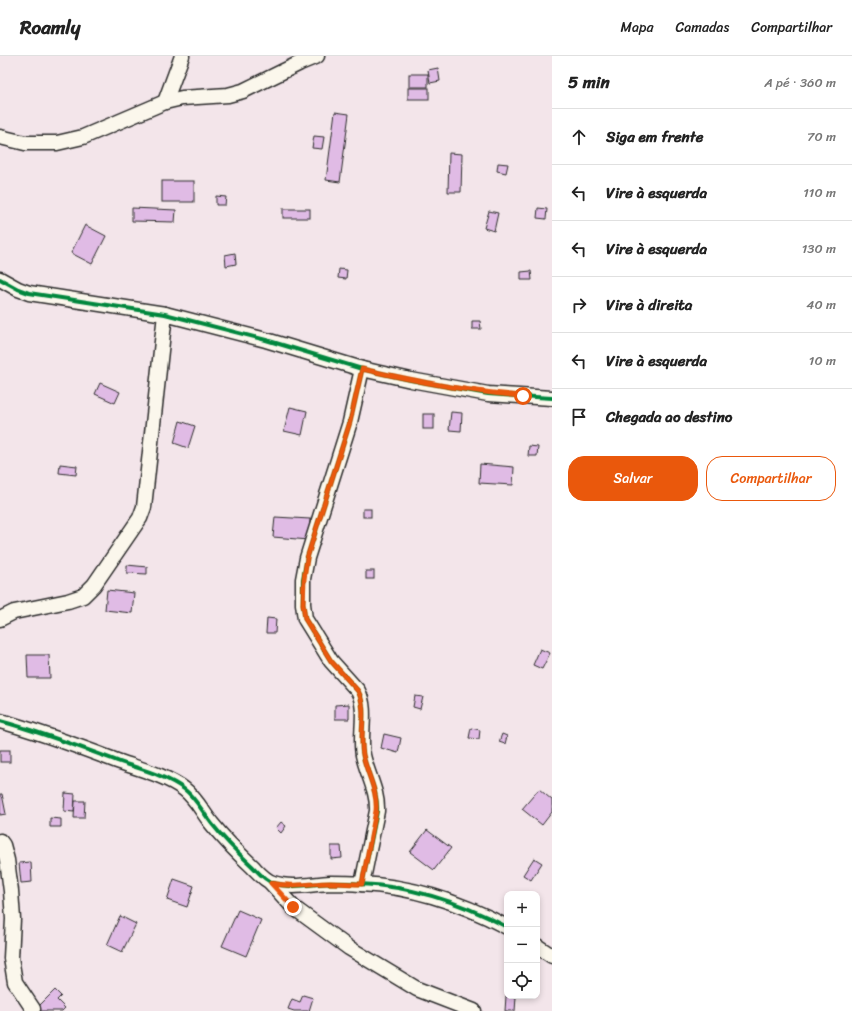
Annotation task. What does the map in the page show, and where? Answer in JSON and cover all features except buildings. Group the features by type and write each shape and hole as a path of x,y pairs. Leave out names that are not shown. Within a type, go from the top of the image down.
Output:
{"street":[{"path":"166,102 182,56"},
{"path":"0,137 25,143 57,143 83,137 166,102 182,98 228,95 243,91 317,56"},
{"path":"0,279 29,293 165,314 266,340 362,369 488,394 552,398"},
{"path":"0,619 14,612 68,601 83,596 94,585 140,518 144,507 165,314"},
{"path":"362,369 348,429 307,558 303,598 305,619 331,661 361,696 363,753 377,800 362,884"},
{"path":"0,721 152,773 184,789 193,798 213,826 223,837 271,883 293,907 349,948 417,989 474,1011"},
{"path":"0,841 3,845 7,860 13,918 11,958 15,982 33,1009"},
{"path":"271,883 283,886 330,883 362,884 418,893 456,904 504,925"},
{"path":"540,948 552,956"}],"cycle path":[{"path":"0,279 29,293 165,314 266,340 362,369 411,380 488,394 552,398"},
{"path":"362,369 350,422 307,558 303,579 303,604 305,619 331,661 358,691 361,698 363,714 363,755 376,796 377,804 377,811 362,884"},
{"path":"0,721 60,740 153,773 177,784 192,797 231,846 261,876 273,883 287,886 349,883 398,888 454,903 504,925"}],"route":[{"path":"293,907 271,883 283,886 330,883 362,884 376,811 377,800 363,753 361,696 331,661 305,619 303,604 307,558 350,422 362,369 446,387 488,394 523,396"}]}
